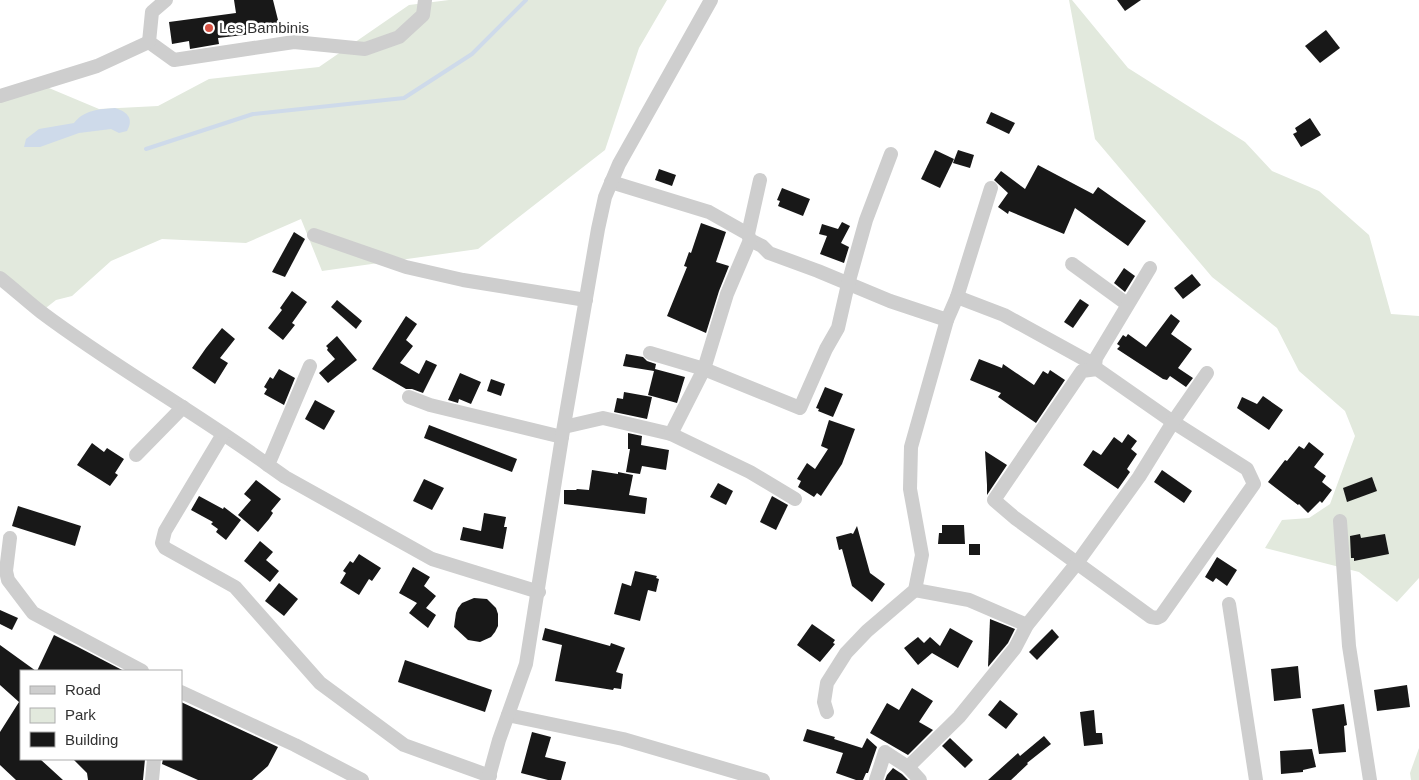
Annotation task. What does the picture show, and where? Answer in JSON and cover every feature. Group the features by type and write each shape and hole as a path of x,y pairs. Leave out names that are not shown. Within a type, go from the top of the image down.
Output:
{"street":[{"path":"148,42 152,12 166,0"},
{"path":"148,42 174,60 294,42 365,49 399,37 423,15 425,0"},
{"path":"223,434 165,530 162,543 164,548 235,587 320,683 404,745 489,778 499,740 526,664 563,432 599,221 605,197 623,155 711,0"},
{"path":"0,96 97,66 148,42"},
{"path":"650,353 704,369 800,408 826,349 838,328 866,220 891,154"},
{"path":"671,434 704,369 727,294 749,237 760,180"},
{"path":"611,182 709,212 749,237 769,253 818,270 890,301 947,320"},
{"path":"827,712 824,702 827,683 846,653 867,631 915,590 922,555 910,489 911,447 947,320 957,298 991,188"},
{"path":"314,235 406,267 463,280 586,300"},
{"path":"1072,264 1127,304"},
{"path":"1096,367 1096,358 1150,268"},
{"path":"0,278 41,312 293,481 432,559 539,592"},
{"path":"957,298 1004,315 1096,367 1173,422 1247,469 1254,484 1161,616 1157,618 1151,617 994,500 1082,371 1096,367"},
{"path":"268,465 310,366"},
{"path":"908,767 959,717 1015,648 1027,625 1077,562 1139,477 1173,422 1207,373"},
{"path":"409,397 430,405 563,432 603,418 671,434 750,472 795,499"},
{"path":"136,455 183,407"},
{"path":"1340,521 1349,646 1370,780"},
{"path":"10,538 6,571 8,580 33,613 140,670"},
{"path":"915,590 969,600 1027,625"},
{"path":"1229,604 1256,780"},
{"path":"182,692 295,745 362,780"},
{"path":"508,715 623,739 763,780"},
{"path":"876,780 885,752 908,767 920,780"},
{"path":"152,780 154,760"}],"green space":[{"path":"449,0 667,0 639,48 605,150 478,249 322,271 301,219 246,243 162,239 111,261 72,296 56,300 42,311 0,275 0,95 37,83 99,109 158,106 209,79 319,67 409,5"},
{"path":"1069,0 1072,0 1128,68 1245,142 1272,171 1319,191 1369,235 1391,314 1419,316 1419,578 1397,602 1359,572 1265,548 1282,520 1309,518 1330,504 1355,436 1345,411 1299,371 1277,328 1212,277 1095,139"},
{"path":"1419,748 1419,780 1411,780 1410,773"}],"water":[{"path":"115,108 128,116 130,123 127,131 119,133 111,129 79,133 40,147 24,147 26,139 39,129 74,123 87,113"}],"building":[{"path":"234,0 273,0 280,28 261,33 218,38 219,44 190,49 189,41 172,44 169,22 236,13"},
{"path":"1117,0 1141,0 1125,11"},
{"path":"1326,30 1340,48 1320,63 1305,46"},
{"path":"991,112 1015,123 1009,134 986,123"},
{"path":"1310,118 1321,135 1301,147 1293,134 1297,132 1295,128"},
{"path":"935,150 954,159 940,188 921,179"},
{"path":"958,150 974,155 970,168 953,163"},
{"path":"1038,165 1093,194 1098,187 1146,221 1128,246 1075,208 1064,234 1009,211 1008,214 998,207 1008,193 994,180 1001,171 1025,189"},
{"path":"659,169 676,175 672,186 655,180"},
{"path":"782,188 810,199 803,216 778,206 780,201 777,200"},
{"path":"842,222 850,226 841,243 849,247 844,263 820,254 827,236 819,234 822,224 838,229"},
{"path":"701,223 726,232 716,262 729,266 706,333 667,316 687,267 684,266 689,252 691,253"},
{"path":"294,232 305,239 285,277 272,272"},
{"path":"1124,268 1135,276 1125,292 1114,283"},
{"path":"1192,274 1201,285 1183,299 1174,288"},
{"path":"292,291 307,302 292,323 295,325 283,340 268,328 282,310 280,308"},
{"path":"1080,299 1089,305 1073,328 1064,322"},
{"path":"337,300 362,321 356,329 331,307"},
{"path":"1171,314 1180,321 1171,334 1192,349 1178,368 1193,378 1186,387 1170,376 1167,380 1163,379 1117,349 1120,346 1117,344 1123,335 1126,337 1128,334 1146,347"},
{"path":"406,316 417,324 406,340 413,346 400,363 419,374 426,360 437,365 423,393 406,389 372,369"},
{"path":"222,328 235,339 220,358 228,363 215,384 192,368"},
{"path":"337,336 357,360 328,383 319,373 335,359 326,346"},
{"path":"626,354 643,357 647,361 656,364 655,369 685,377 677,403 648,395 654,371 623,366"},
{"path":"979,359 1002,368 1003,364 1034,385 1043,371 1048,374 1050,370 1065,380 1036,423 998,397 1001,393 970,380"},
{"path":"279,369 295,378 284,405 264,394 267,389 264,387 270,377 273,379"},
{"path":"460,373 481,382 471,404 459,399 458,403 448,400"},
{"path":"491,379 505,384 501,396 487,391"},
{"path":"825,387 843,394 833,417 818,411 819,409 816,408"},
{"path":"624,392 652,397 647,419 614,412 617,398 623,399"},
{"path":"1263,396 1283,410 1269,430 1237,408 1242,397 1257,404"},
{"path":"315,400 335,411 324,430 305,419"},
{"path":"829,420 855,429 842,464 821,496 817,493 814,497 798,487 801,481 797,479 807,463 815,469 828,449 821,446"},
{"path":"429,425 517,459 512,472 424,438"},
{"path":"628,433 642,436 641,445 669,450 666,470 642,466 640,474 626,472 630,449 628,449"},
{"path":"1128,434 1137,441 1131,449 1137,454 1127,469 1130,472 1118,489 1083,465 1093,450 1101,455 1114,437 1122,443"},
{"path":"1309,442 1324,454 1314,467 1326,476 1322,482 1332,490 1322,503 1320,501 1308,513 1299,504 1268,482 1299,446 1304,449"},
{"path":"92,443 104,452 107,448 124,459 115,473 118,475 110,486 77,465"},
{"path":"985,451 1007,465 987,495 987,485"},
{"path":"592,470 633,475 629,495 647,498 645,514 564,504 564,490 589,490"},
{"path":"1162,470 1192,491 1184,503 1154,482"},
{"path":"1372,477 1377,491 1347,502 1343,488"},
{"path":"424,479 444,488 432,510 413,501"},
{"path":"256,480 281,499 271,511 273,513 269,519 258,532 238,515 251,500 244,494"},
{"path":"718,483 733,491 726,505 710,497"},
{"path":"199,496 223,509 224,507 241,520 226,540 216,532 218,529 211,524 213,522 191,510"},
{"path":"772,496 788,505 776,530 760,522"},
{"path":"18,506 81,526 75,546 12,526"},
{"path":"484,513 506,517 504,527 507,527 503,549 460,540 463,527 481,531"},
{"path":"942,525 964,525 965,544 938,544 939,533 942,533"},
{"path":"857,526 870,573 885,584 872,602 852,586 842,549 839,550 836,537 853,534"},
{"path":"1360,534 1361,538 1385,534 1389,554 1354,561 1354,558 1351,558 1350,536"},
{"path":"260,541 273,552 266,560 279,571 270,582 244,561"},
{"path":"969,544 980,544 980,555 969,555"},
{"path":"359,554 381,568 372,581 369,579 359,595 340,583 346,573 343,571 350,561 353,563"},
{"path":"1217,557 1237,570 1227,586 1216,578 1213,582 1205,577"},
{"path":"413,567 430,577 424,586 436,596 426,608 436,615 428,628 409,613 417,603 399,593"},
{"path":"635,571 657,576 656,578 659,579 656,592 648,590 640,621 614,614 622,583 631,586"},
{"path":"279,583 298,599 284,616 265,601"},
{"path":"474,598 487,599 496,608 498,614 498,626 495,632 491,637 480,642 468,640 454,627 458,608 462,603"},
{"path":"0,610 18,618 12,630 0,624"},
{"path":"990,619 1015,629 1008,643 988,667"},
{"path":"812,624 835,640 833,643 835,644 820,662 797,645"},
{"path":"545,628 610,646 611,643 625,648 616,672 623,674 621,689 614,688 613,690 555,681 562,645 542,640"},
{"path":"950,628 973,641 958,668 932,653 918,665 904,648 918,637 924,643 930,637 940,646"},
{"path":"1052,629 1059,637 1037,660 1029,652"},
{"path":"54,635 122,670 37,670"},
{"path":"0,645 35,670 20,670 20,760 41,760 63,780 16,780 0,765 0,732 19,702 0,685"},
{"path":"405,660 492,690 485,712 398,682"},
{"path":"1298,666 1301,698 1274,701 1271,669"},
{"path":"1407,685 1410,707 1377,711 1374,690"},
{"path":"912,688 933,701 919,722 933,730 908,755 870,733 887,703 899,710"},
{"path":"1000,700 1018,714 1006,729 988,715"},
{"path":"182,702 278,747 268,766 252,780 198,780 162,764 163,760 182,760"},
{"path":"1344,704 1347,725 1344,726 1346,752 1319,754 1312,709"},
{"path":"1094,710 1096,733 1102,733 1103,744 1084,746 1080,712"},
{"path":"807,729 835,737 834,739 862,748 867,738 877,747 868,773 866,773 863,780 856,780 836,773 843,753 803,741"},
{"path":"532,732 551,737 545,757 566,762 561,780 548,780 521,773"},
{"path":"1044,736 1051,744 1027,763 1011,780 988,780 1018,753 1020,756"},
{"path":"950,738 973,760 965,768 942,746"},
{"path":"1312,749 1316,767 1303,770 1303,772 1281,774 1280,751"},
{"path":"74,760 145,760 143,780 88,780 87,773"},
{"path":"893,768 902,774 908,780 885,780"}],"waterway":[{"path":"146,149 253,114 404,98 472,54 526,0"}],"place":[{"name":"Les Bambinis","path":"209,28"}]}
